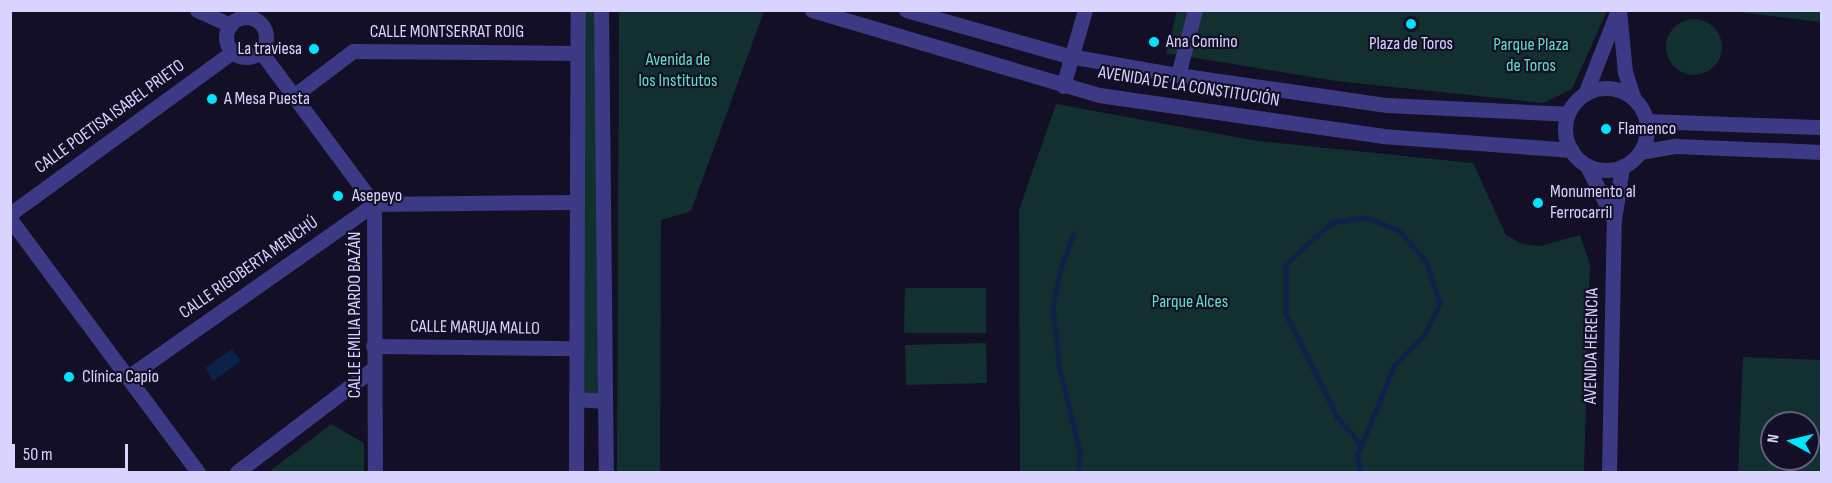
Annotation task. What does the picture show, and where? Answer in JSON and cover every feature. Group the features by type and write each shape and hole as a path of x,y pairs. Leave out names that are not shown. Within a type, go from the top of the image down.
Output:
{"street":[{"path":"197,10 231,25"},
{"path":"576,472 578,10"},
{"path":"601,10 606,472"},
{"name":"AVENIDA DE LA CONSTITUCIÓN","path":"812,10 1099,95 1382,136 1571,150"},
{"name":"AVENIDA DE LA CONSTITUCIÓN","path":"906,10 1069,56 1178,75 1387,105 1568,114"},
{"path":"1063,86 1069,56 1085,10"},
{"path":"1178,75 1195,10"},
{"path":"1571,150 1566,138 1568,114 1585,94 1618,10"},
{"path":"1587,166 1610,170 1622,167 1640,152 1647,137 1647,121 1634,99 1625,72 1618,10"},
{"path":"262,16 267,36 261,52 247,58 232,52 226,42 231,25 244,17 262,16"},
{"name":"CALLE MONTSERRAT ROIG","path":"296,94 353,51 577,52"},
{"name":"CALLE POETISA ISABEL PRIETO","path":"10,214 232,52"},
{"path":"261,52 296,94 374,204 576,202"},
{"path":"1585,94 1610,88 1634,99"},
{"path":"1647,121 1821,127"},
{"path":"1640,152 1675,146 1821,152"},
{"name":"AVENIDA HERENCIA","path":"1571,150 1587,166 1614,220"},
{"name":"AVENIDA HERENCIA","path":"1609,472 1614,220 1622,167"},
{"name":"CALLE EMILIA PARDO BAZÁN","path":"374,204 375,472"},
{"name":"CALLE RIGOBERTA MENCHÚ","path":"128,377 374,204"},
{"path":"10,219 198,472"},
{"name":"CALLE MARUJA MALLO","path":"373,346 576,348"},
{"path":"237,472 374,368"},
{"path":"576,399 605,400"}],"green space":[{"path":"1738,10 1821,11 1821,22 1738,12"},
{"path":"578,11 603,11 605,401 576,399"},
{"name":"Avenida de los Institutos","path":"619,11 764,11 691,211 661,220 660,472 617,472"},
{"name":"Parque Plaza de Toros","path":"1177,11 1607,11 1572,89 1544,103 1336,81 1166,53"},
{"path":"1694,19 1705,21 1714,27 1720,36 1722,47 1720,58 1714,67 1705,73 1694,75 1683,73 1674,67 1668,58 1666,47 1668,36 1674,27 1683,21"},
{"name":"Parque Alces","path":"1056,104 1258,141 1473,163 1506,235 1522,244 1540,246 1580,235 1590,264 1584,472 1020,472 1019,210"},
{"path":"905,288 986,288 986,333 904,333"},
{"path":"986,343 987,383 906,385 905,345"},
{"path":"1743,357 1821,360 1821,472 1738,472"},
{"path":"331,424 364,443 364,472 269,472"}],"water":[{"path":"232,349 241,361 213,381 205,368"}],"waterway":[{"path":"1360,472 1357,455 1394,366 1424,335 1440,304 1426,262 1399,231 1366,218 1332,223 1286,264 1286,314 1338,418 1361,444"},
{"path":"1074,233 1060,272 1053,307 1060,368 1080,451 1079,472"}],"place":[{"name":"Plaza de Toros","path":"1411,24"},
{"name":"Ana Comino","path":"1154,42"},
{"name":"La traviesa","path":"314,49"},
{"name":"A Mesa Puesta","path":"212,99"},
{"name":"Flamenco","path":"1606,129"},
{"name":"Asepeyo","path":"338,196"},
{"name":"Monumento al Ferrocarril","path":"1538,203"},
{"name":"Clínica Capio","path":"69,377"}]}
